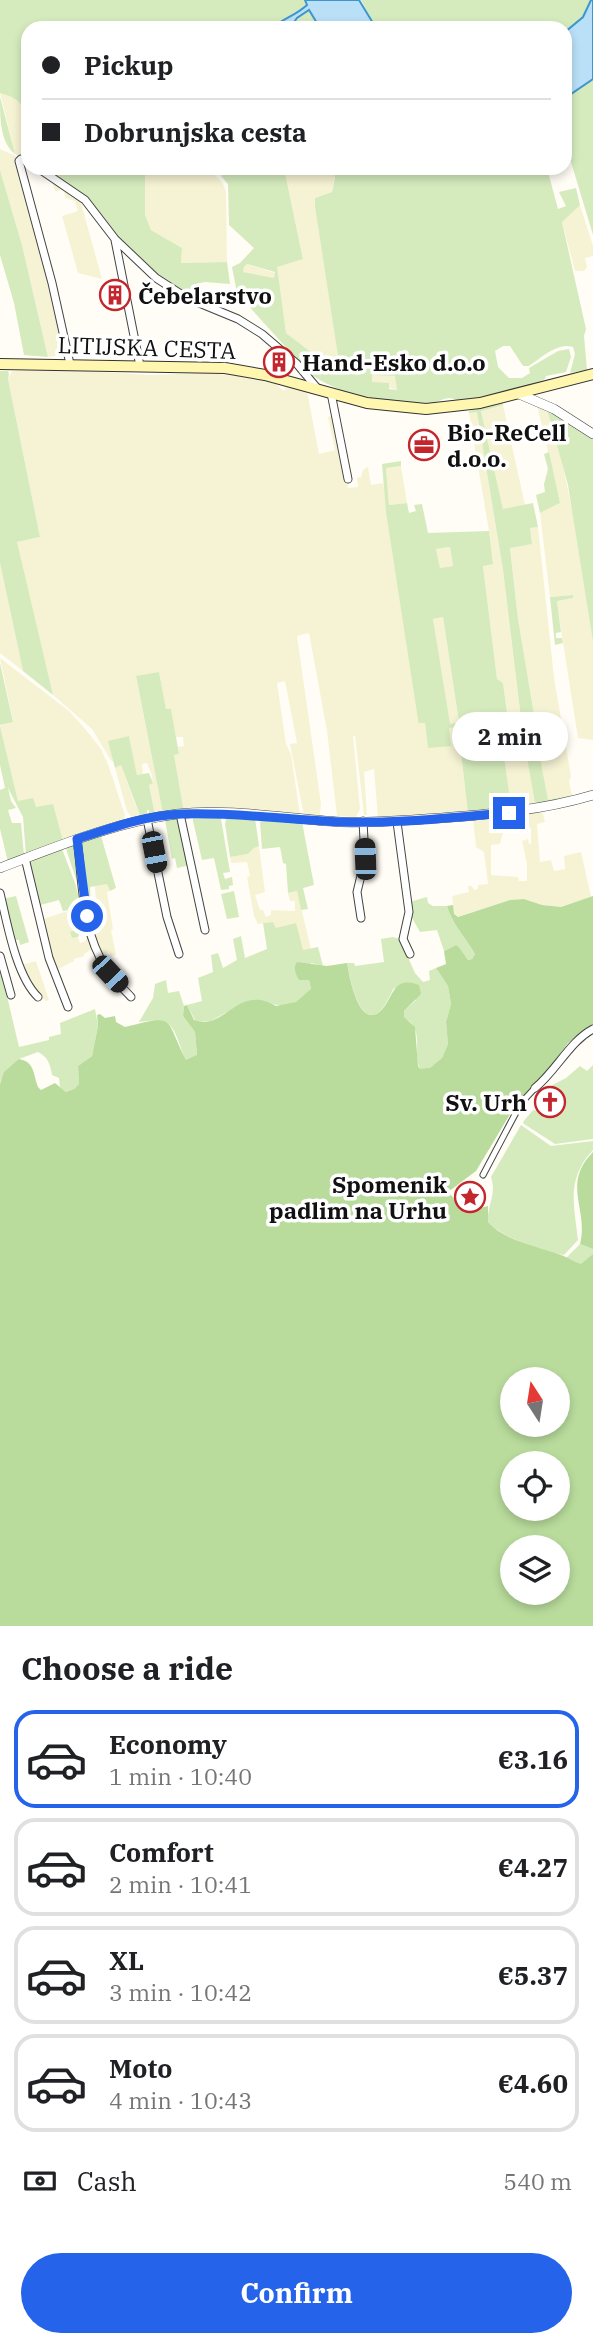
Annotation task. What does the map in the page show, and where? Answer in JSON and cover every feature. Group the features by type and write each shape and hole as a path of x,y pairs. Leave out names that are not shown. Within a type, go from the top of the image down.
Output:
{"main road":[{"name":"LITIJSKA CESTA","path":"0,363 232,369 368,402 426,409 465,406 593,374"}],"street":[{"path":"23,175 49,271 70,364"},
{"path":"48,175 85,201 115,239 156,278 262,334 297,364 317,389"},
{"path":"115,239 140,366"},
{"path":"331,393 348,480"},
{"path":"519,394 554,409 593,434"},
{"path":"0,868 77,839 147,819 180,814 397,822 531,810 593,795"},
{"path":"180,814 205,930"},
{"path":"147,819 167,917 179,954"},
{"path":"361,918 357,892 365,859 363,821"},
{"path":"397,822 409,912 403,939 410,954"},
{"path":"77,839 84,908 94,945 110,974 131,997"},
{"path":"25,858 49,958 68,1007"},
{"path":"0,893 20,965 27,983 38,997"},
{"path":"0,956 11,995"},
{"path":"483,1175 522,1103 582,1037 593,1029"}],"shaded area":[{"path":"0,93 11,96 21,103 21,157 15,154"},
{"path":"0,149 15,156 50,279 66,354 48,357 22,245 0,170"},
{"path":"145,175 214,175 226,191 227,262 181,263 182,248 151,230 145,215"},
{"path":"285,175 335,175 332,192 315,198 315,207 342,376 286,333 276,267 303,258"},
{"path":"56,182 78,197 81,203 102,279 78,273 62,216 78,211 75,201 66,198 63,190 55,191 53,185"},
{"path":"578,205 593,246 593,256 585,258 587,267 584,271 575,271 562,222"},
{"path":"247,264 275,273 274,279 243,272"},
{"path":"53,369 151,375 207,373 257,378 276,384 284,391 287,386 307,391 319,454 335,450 328,417 334,416 348,488 358,487 357,478 361,477 363,470 368,467 371,485 383,483 419,723 425,723 428,748 449,728 458,726 468,813 378,818 374,769 364,772 367,815 364,815 353,736 360,809 356,817 337,816 327,731 309,633 297,636 321,804 320,814 305,816 303,811 290,744 297,743 285,681 277,683 300,815 184,812 174,755 179,754 178,747 184,746 183,737 176,737 171,710 166,710 159,672 136,677 163,814 155,815 149,784 153,783 152,776 147,763 142,764 143,774 137,775 129,736 112,762 92,729 53,695 27,590 17,542 40,537 8,379 12,371"},
{"path":"372,374 396,376 397,390 372,382"},
{"path":"503,405 525,505 503,510 481,410"},
{"path":"537,405 547,409 558,444 574,518 593,642 593,740 578,738 557,601 573,598 573,595 550,597 540,513 560,503"},
{"path":"477,411 503,570 523,735 536,803 511,807 504,756 503,725 508,720 503,683 497,679 483,565 493,564 469,413"},
{"path":"401,466 407,503 389,505 386,468"},
{"path":"538,527 554,678 572,795 548,801 538,754 510,547 532,544 530,528"},
{"path":"450,547 453,566 440,568 436,549"},
{"path":"0,563 23,671 0,653"},
{"path":"443,617 459,722 449,724 433,619"},
{"path":"0,658 69,711 101,749 125,815 123,821 63,841 36,807 18,801 0,726 13,721"},
{"path":"121,765 141,818 133,819 127,811 115,768"},
{"path":"542,811 545,822 537,824 540,862 551,860 554,871 565,869 564,856 581,852 591,897 561,907 524,899 510,900 457,917 454,914 452,896 469,892 468,886 472,886 474,890 478,889 478,885 488,884 484,852 476,847 473,819 507,817 500,844 491,845 491,875 518,877 519,881 527,881 527,864 522,841 528,839 531,844 531,829 526,823 513,826 511,817"},
{"path":"259,846 265,892 255,895 260,910 263,910 266,917 271,915 271,910 295,911 295,901 290,901 288,893 297,891 311,949 303,950 276,928 273,922 258,924 247,877 250,876 247,862 231,863 230,857 248,854"},
{"path":"107,883 116,955 104,953 110,965 107,968 90,921 98,927 103,925 101,904 96,903 95,886"},
{"path":"74,909 78,928 72,938 78,937 80,943 89,936 92,949 56,970 40,920"},
{"path":"36,961 49,1000 46,1001 34,991 22,965"}],"green space":[{"path":"0,0 305,0 316,21 21,21 21,104 0,93"},
{"path":"361,0 592,2 572,28 572,21 372,21"},
{"path":"593,74 593,235 572,165 572,89"},
{"path":"0,97 15,154 4,136"},
{"path":"0,170 22,245 48,357 24,355 14,303 0,255"},
{"path":"49,175 145,175 145,215 151,230 182,248 181,263 227,262 230,284 196,284 192,288 192,298 164,283 129,251 84,198"},
{"path":"285,175 303,259 277,267 286,333 341,375 315,207 315,198 332,192 334,175 549,175 558,209 566,206 559,192 576,188 580,205 562,222 586,329 584,336 587,370 570,373 575,354 573,347 561,347 529,366 523,366 510,346 503,346 495,351 498,367 509,378 522,378 530,373 529,368 558,351 569,349 571,357 566,372 546,376 545,379 503,393 468,401 450,398 429,404 414,404 382,401 336,388 322,381 309,373 237,293 232,267 240,263 254,248 229,225 228,184 221,176","holes":["247,264 275,272 274,278 243,272","372,375 395,376 397,390 389,389 389,383 372,382"]},
{"path":"0,371 8,371 9,374 40,537 17,542 53,695 23,671 0,563"},
{"path":"503,403 481,411 503,509 533,503 538,527 530,528 532,544 510,548 518,619 548,800 572,795 565,800 468,813 458,727 449,728 451,746 428,748 425,723 419,723 419,726 386,512 382,464 401,461 401,466 386,468 389,505 407,503 409,513 416,511 414,505 422,504 428,533 489,531 493,564 483,566 497,679 503,683 508,720 503,725 504,756 511,806 535,803 523,735 503,570 477,412 469,411","holes":["450,547 453,566 440,568 436,549","443,617 459,722 450,724 433,619"]},
{"path":"547,409 593,437 593,642 568,485"},
{"path":"549,452 560,503 540,513 536,495 545,492 548,469 544,454"},
{"path":"573,595 573,598 557,601 561,632 556,633 556,638 562,638 563,643 555,645 550,597"},
{"path":"0,663 13,722 0,725"},
{"path":"159,672 166,709 171,709 179,754 174,755 184,812 163,814 136,676"},
{"path":"0,726 18,801 33,798 36,807 53,804 63,841 26,855 23,817 8,788 16,808 8,810 12,823 21,823 24,855 8,862 0,829 0,790 5,788 0,765"},
{"path":"129,736 137,775 149,773 153,783 149,785 155,815 149,816 147,810 147,817 141,818 121,765 115,768 108,741"},
{"path":"197,816 218,816 221,819 230,872 223,873 225,879 232,877 233,885 229,886 229,889 221,890 214,858 202,860 193,821"},
{"path":"227,816 255,818 259,846 248,854 230,857 225,824"},
{"path":"178,818 190,865 177,868 175,858 172,859 165,820"},
{"path":"262,819 302,822 314,885 303,888 308,909 301,910 297,891 288,893 286,864 283,863 280,847 262,849"},
{"path":"101,836 116,888 110,891 107,884 90,887 91,904 87,904 79,846 81,842"},
{"path":"66,846 76,847 81,894 67,852"},
{"path":"62,849 75,883 87,928 81,930 78,937 72,938 70,932 78,928 74,909 63,911 59,900 37,906 29,863 29,860"},
{"path":"234,891 239,917 227,919 221,894"},
{"path":"16,896 29,942 20,945 19,940 15,940 3,899"},
{"path":"593,896 593,1025 568,1043 542,1078 518,1101 476,1171 448,1192 465,1206 488,1206 488,1222 512,1238 581,1264 593,1254 593,1626 0,1626 0,1084 4,1072 19,1059 31,1066 41,1090 55,1083 66,1092 74,1089 79,1084 78,1066 92,1056 98,1026 97,1015 100,1014 105,1018 115,1016 116,1022 125,1027 161,1020 167,1022 186,1060 197,1055 195,1032 183,1016 184,1006 187,1005 194,1020 205,1022 251,1000 263,1000 276,1006 296,1002 311,989 309,980 299,980 295,968 297,962 327,966 347,963 360,1006 371,1015 383,1008 398,986 403,983 419,985 421,994 404,1011 404,1017 415,1027 418,1066 420,1069 430,1068 442,1058 448,1044 446,1022 451,1004 448,986 436,968 446,964 444,951 456,945 468,960 475,954 447,906 453,905 454,914 458,917 510,900 524,899 561,907"},
{"path":"427,897 428,903 433,906 447,906 475,954 472,959 468,960 456,945 444,951 437,930 420,932 411,916 409,902"},
{"path":"273,922 276,928 296,923 303,950 318,947 323,966 311,963 311,989 303,998 292,1004 268,1002 225,1013 211,1021 196,1022 187,1005 202,1001 198,978 213,972 211,955 218,953 223,968 237,960 233,939 241,936 245,958 267,949 263,923"},
{"path":"381,939 400,939 415,973 423,982 430,980 429,971 436,968 448,986 451,1004 446,1022 448,1044 442,1058 430,1069 420,1069 415,1029 404,1017 404,1011 416,1000 394,988 381,1010 372,1015 361,1007 353,988 347,963 354,963 355,966 384,962"},
{"path":"0,966 19,1047 49,1040 49,1037 61,1034 60,1023 95,1009 98,1026 92,1056 78,1066 79,1084 74,1089 66,1092 60,1087 59,1078 52,1075 48,1061 38,1052 19,1059 0,1084"},
{"path":"166,980 168,993 179,991 184,1006 183,1016 195,1032 197,1056 186,1061 172,1028 161,1021 139,1022 153,998 155,984"},
{"path":"593,1065 593,1139 555,1144 524,1124 533,1110 561,1113 565,1101 561,1096 542,1096 541,1091 566,1078 580,1066 587,1071"},
{"path":"521,1125 551,1146 593,1141 593,1150 584,1161 575,1182 578,1240 564,1255 513,1239 488,1222 493,1189 491,1177"},
{"path":"593,1152 593,1249 580,1244 582,1232 577,1186 584,1164"},
{"path":"580,1244 593,1249 593,1254 581,1265 566,1258"}],"water":[{"path":"305,0 359,0 372,21 316,21 309,10 295,21 283,21 307,5"},
{"path":"593,0 593,79 572,93 572,26 583,17"}],"place":[{"name":"Čebelarstvo","path":"115,295"},
{"name":"Hand-Esko d.o.o","path":"279,362"},
{"name":"Bio-ReCell d.o.o.","path":"424,445"},
{"name":"Sv. Urh","path":"550,1102"},
{"name":"Spomenik padlim na Urhu","path":"470,1197"}],"route":[{"path":"87,916 77,839 129,822 180,814 397,822 509,813"}]}
